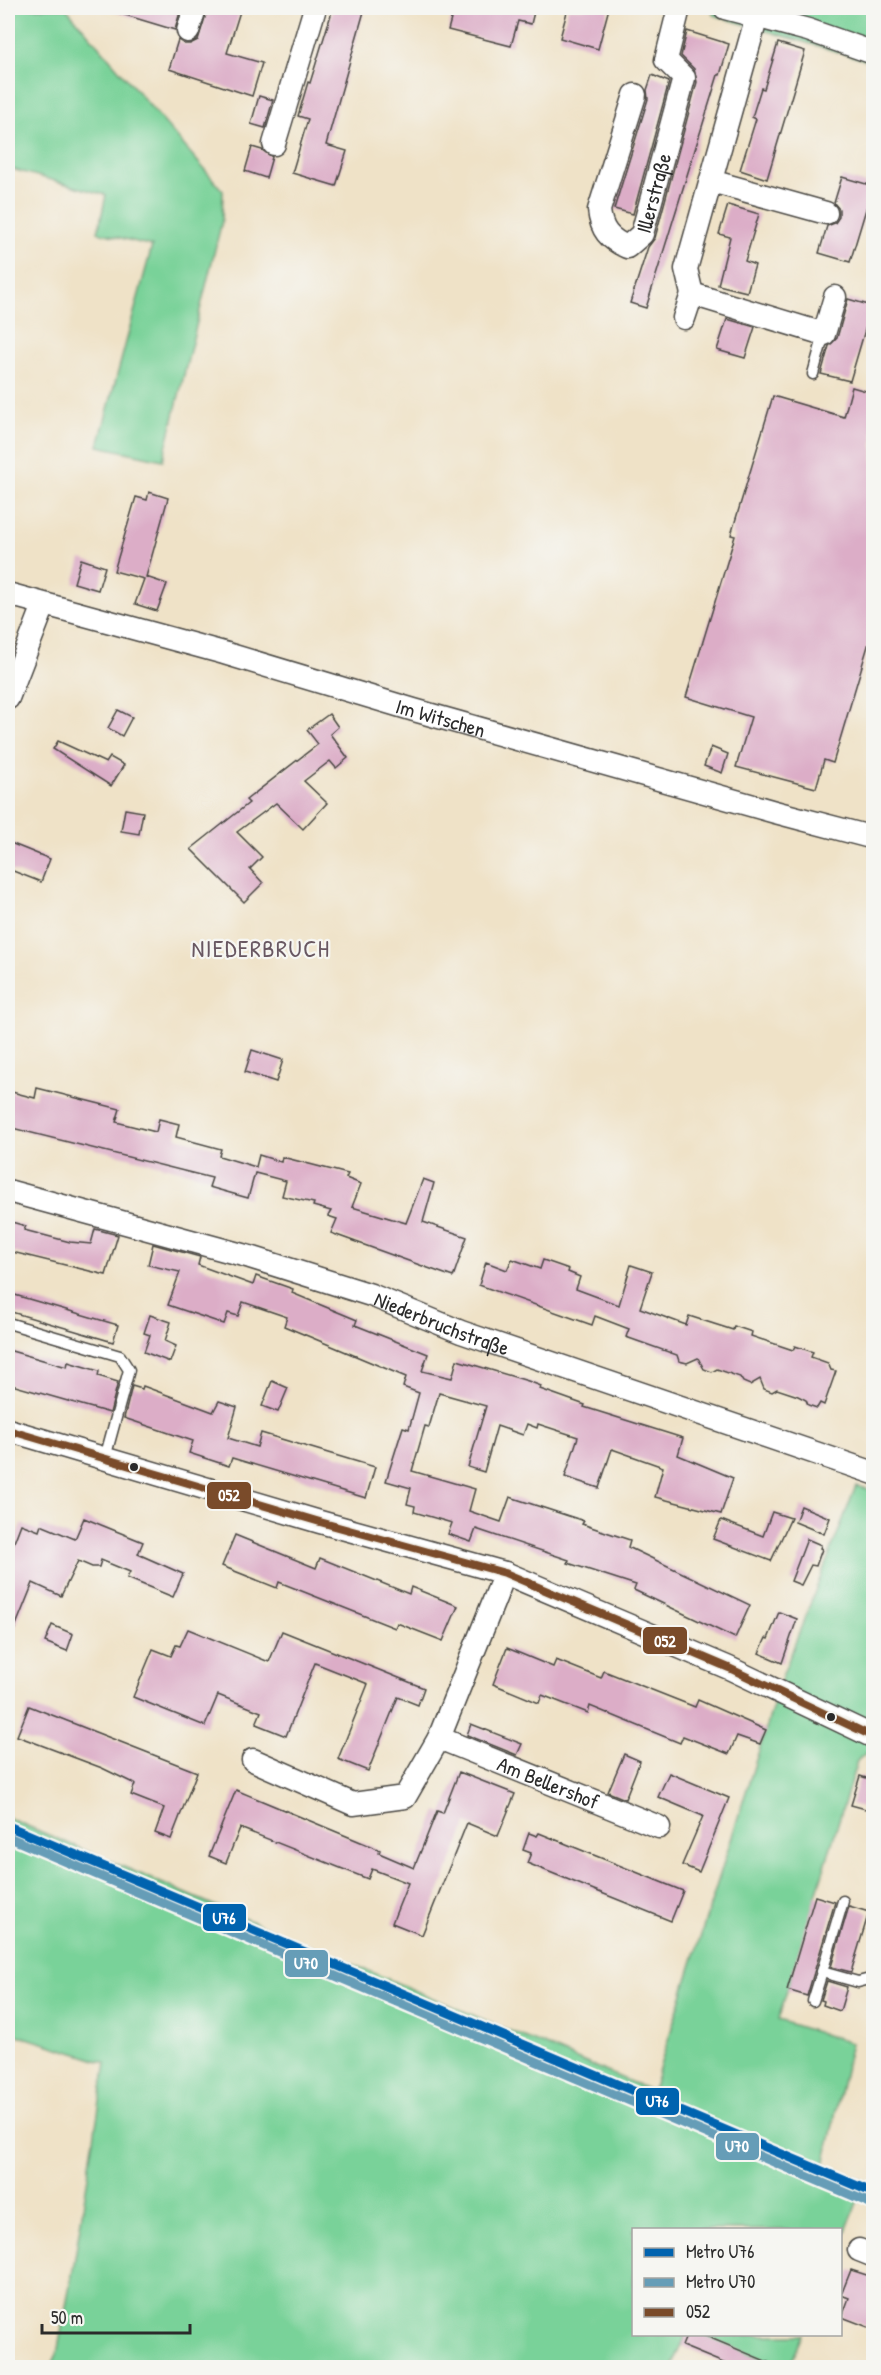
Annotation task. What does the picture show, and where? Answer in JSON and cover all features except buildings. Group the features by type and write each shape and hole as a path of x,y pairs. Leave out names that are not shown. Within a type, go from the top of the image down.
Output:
{"street":[{"path":"188,31 195,8"},
{"path":"274,144 315,8"},
{"name":"Illerstraße","path":"635,94 599,210 601,223 611,240 627,247 642,234 684,78 666,60 679,8"},
{"path":"725,8 808,30 873,53"},
{"path":"684,318 692,294 686,270 757,16"},
{"path":"711,181 826,213"},
{"path":"692,294 824,334 835,297"},
{"name":"Im Witschen","path":"8,594 224,653 414,710 873,838"},
{"path":"8,698 44,605"},
{"name":"Niederbruchstraße","path":"8,1191 250,1257 371,1295 461,1332 873,1473"},
{"path":"8,1430 320,1522 505,1572 729,1668 873,1737"},
{"path":"253,1760 353,1804 405,1797 439,1738 505,1572"},
{"name":"Am Bellershof","path":"439,1738 659,1827"}],"lane":[{"path":"813,374 824,334"},
{"path":"8,1323 120,1356 129,1370 105,1458"},
{"path":"813,2001 843,1900"},
{"path":"822,1972 858,1982 873,1978"}],"green space":[{"path":"8,8 66,8 223,191 222,221 163,460 98,446 152,246 98,232 106,195 8,168"},
{"path":"712,8 873,8 873,67 872,62 713,15"},
{"path":"856,1486 873,1490 873,1747 857,1761 778,2020 851,2043 824,2165 865,2182 842,2241 842,2228 632,2228 632,2336 686,2336 672,2367 51,2367 57,2354 74,2264 106,2063 8,2032 8,1818 652,2091 783,1674"},
{"path":"698,2336 803,2336 789,2368"}],"metro line":[{"name":"U76","path":"8,1826 874,2193"},
{"name":"U70","path":"8,1837 870,2203"}],"transit line":[{"name":"052","path":"8,1430 320,1522 505,1573 729,1668 874,1737"}],"district":[{"name":"NIEDERBRUCH","path":"261,948"}]}
